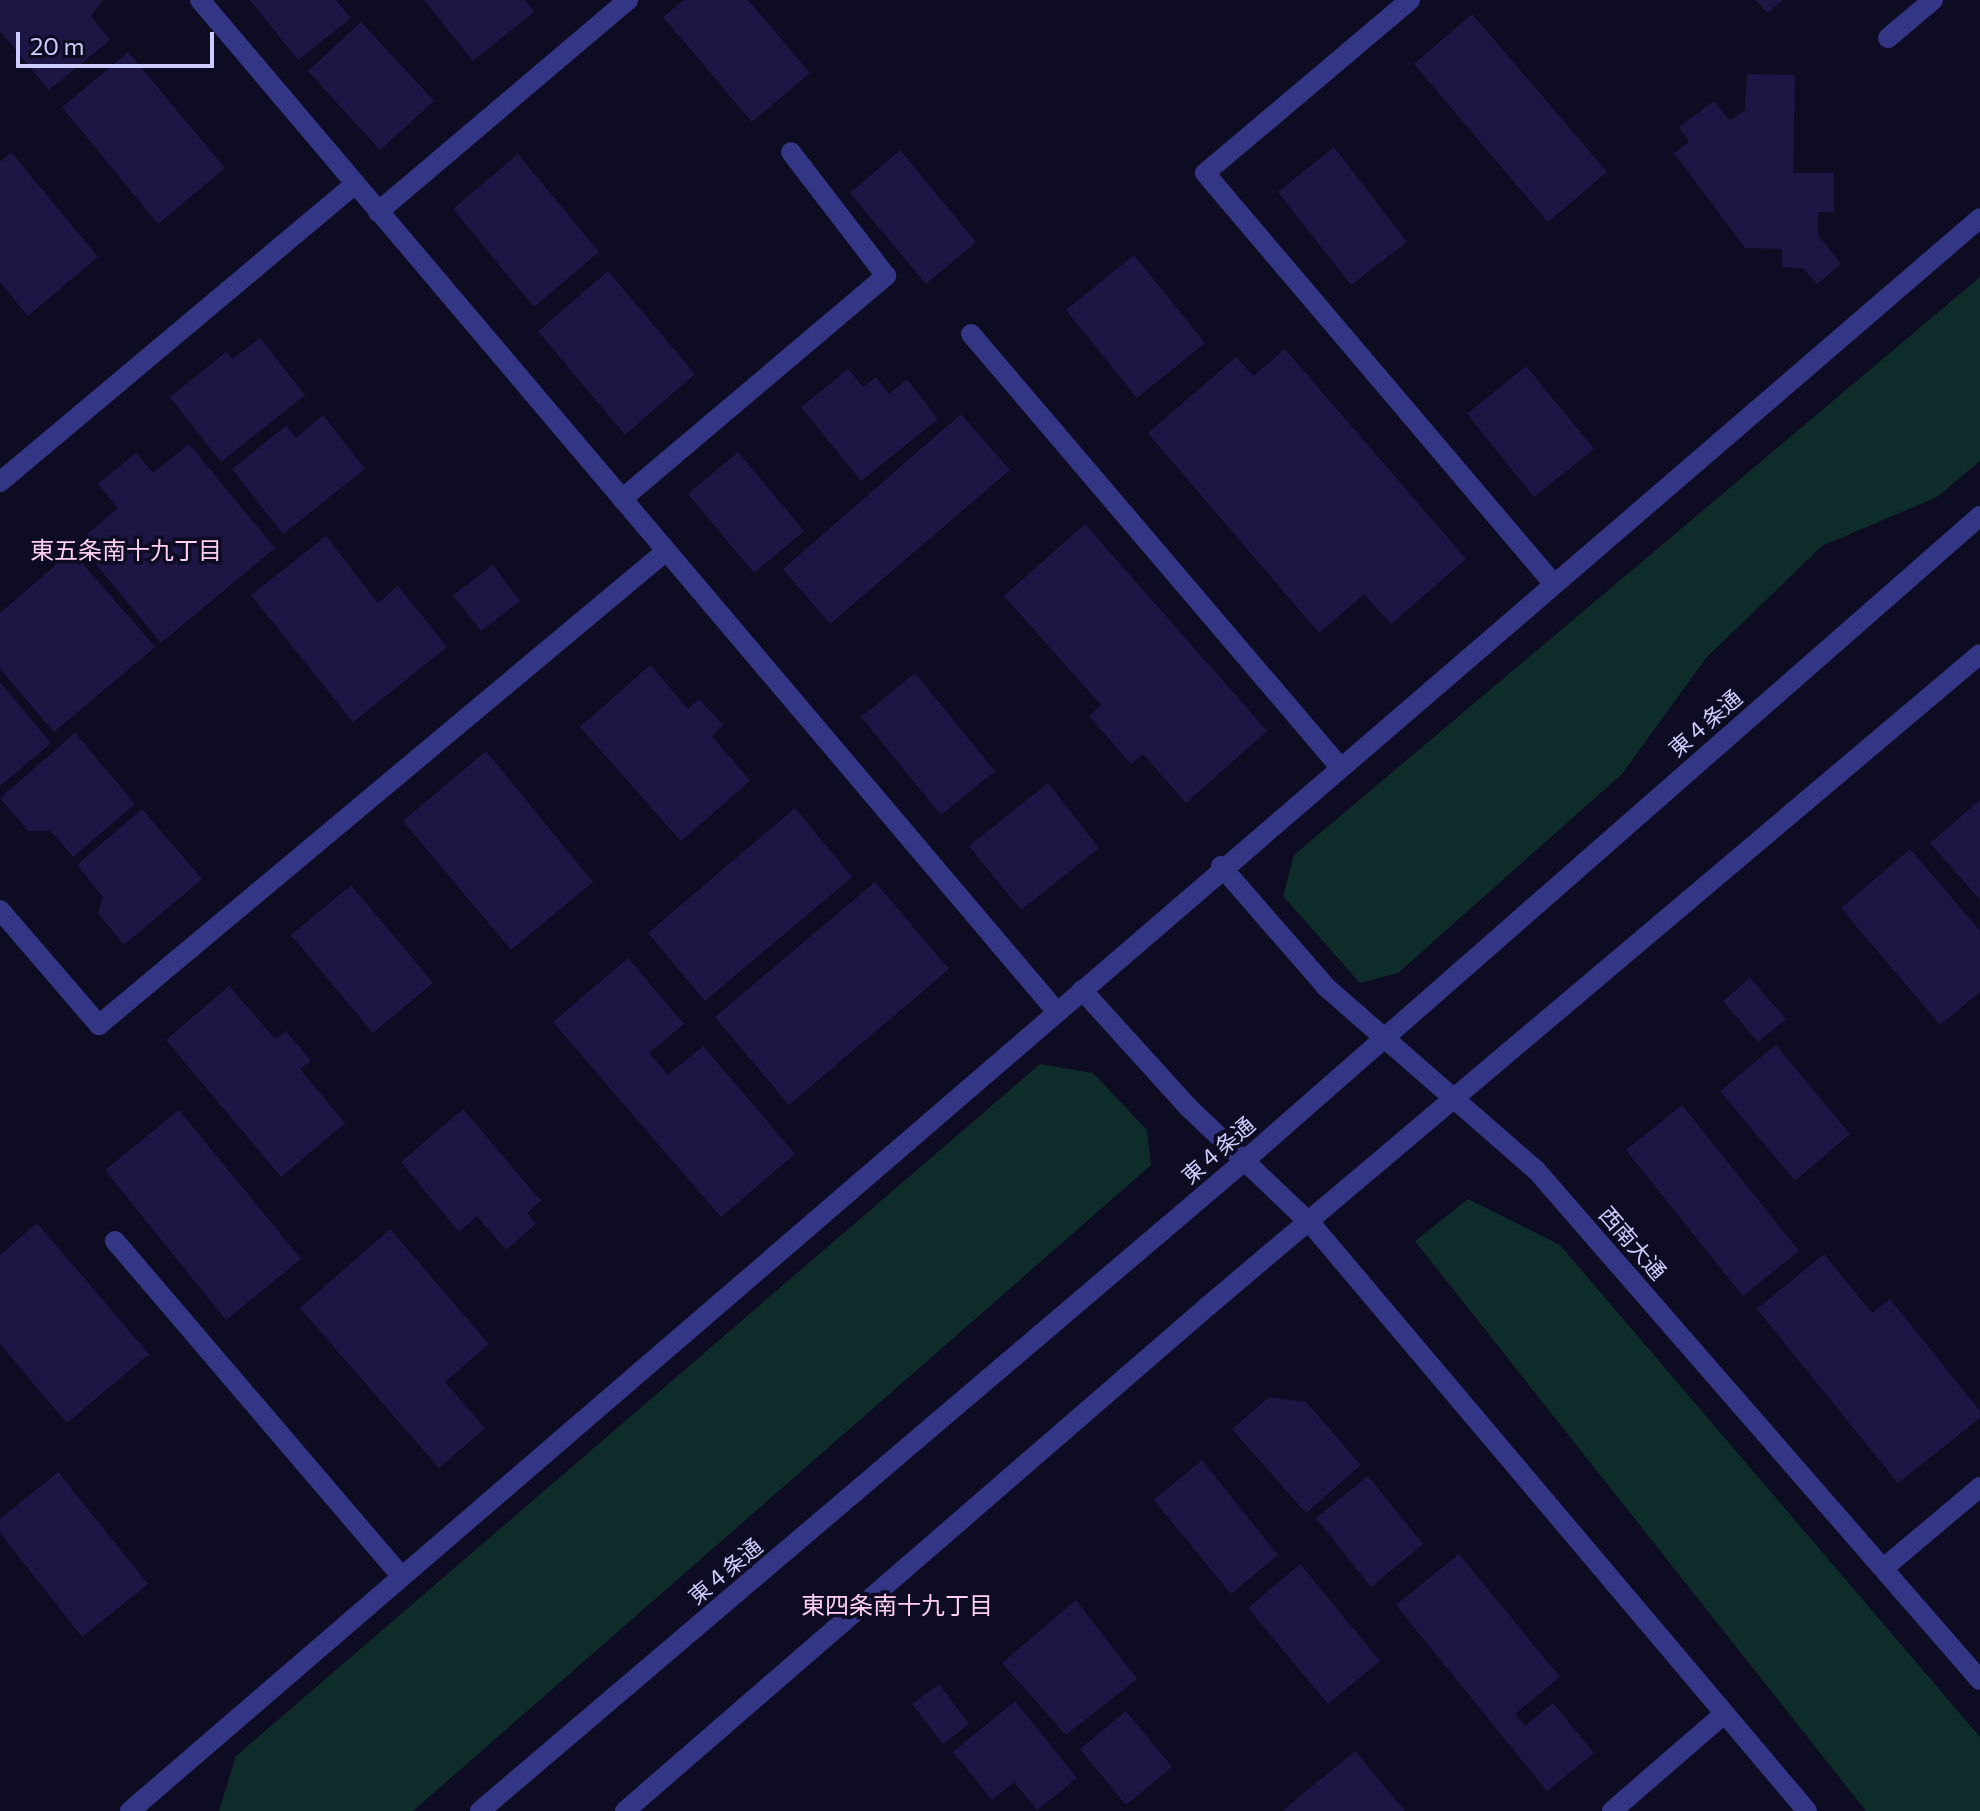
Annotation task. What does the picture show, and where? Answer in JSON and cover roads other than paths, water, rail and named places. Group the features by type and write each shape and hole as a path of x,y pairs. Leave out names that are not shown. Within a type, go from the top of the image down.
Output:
{"street":[{"path":"200,0 1057,1012"},
{"path":"378,212 628,0"},
{"path":"1410,0 1205,173 1553,583"},
{"path":"1888,38 1933,0"},
{"path":"622,499 886,276 791,152"},
{"path":"0,482 355,184"},
{"path":"139,1808 401,1576 1057,1012 1221,866 1980,218"},
{"path":"971,334 1339,766"},
{"name":"東４条通","path":"480,1811 1243,1162 1380,1037 1980,516"},
{"path":"0,910 99,1025 666,551"},
{"path":"625,1811 1196,1317 1312,1225 1980,654"},
{"name":"西南大通","path":"1221,866 1326,987 1380,1037 1460,1099 1536,1170 1885,1567 1980,1680"},
{"path":"1082,990 1243,1162 1312,1225 1807,1811"},
{"path":"115,1241 401,1576"},
{"path":"1885,1567 1980,1487"},
{"path":"1612,1811 1724,1714"}],"district":[{"name":"東五条南十九丁目","path":"126,550"},
{"name":"東四条南十九丁目","path":"897,1605"}]}
